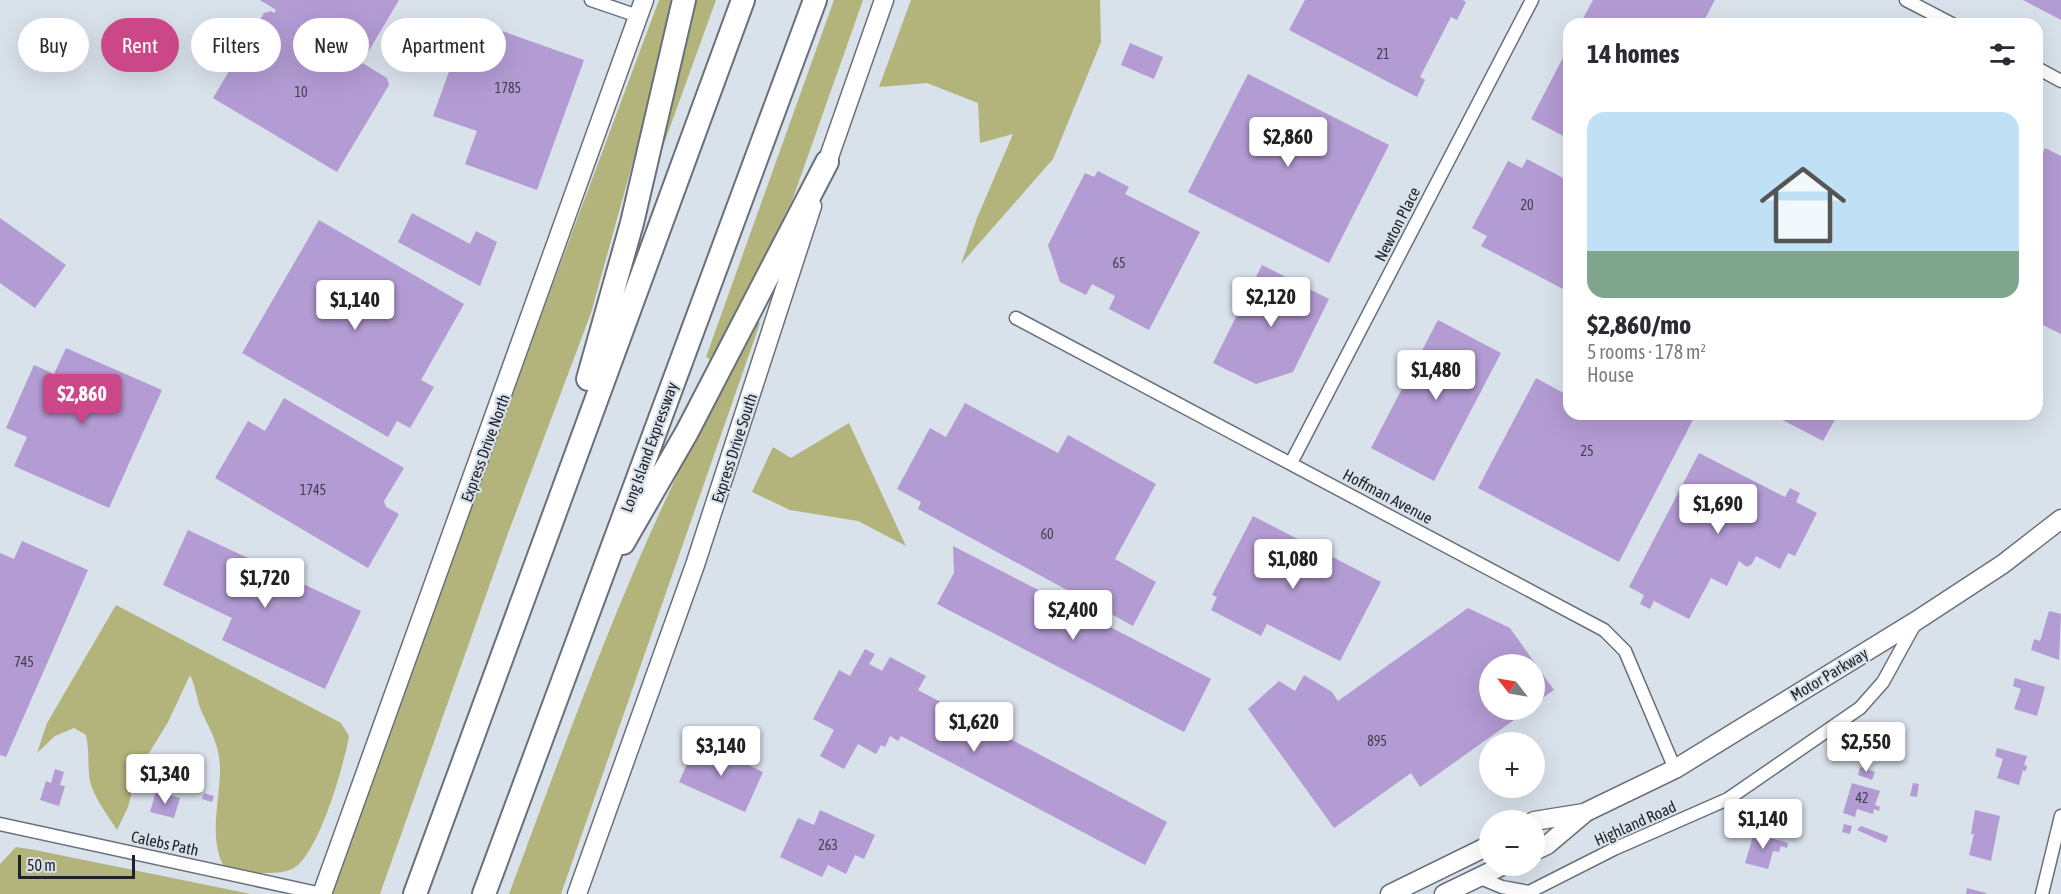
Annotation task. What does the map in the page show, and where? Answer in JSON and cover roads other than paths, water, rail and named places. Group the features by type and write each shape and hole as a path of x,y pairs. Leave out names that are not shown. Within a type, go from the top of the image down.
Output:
{"highway":[{"path":"506,646 609,314 684,0"},
{"path":"415,894 742,0"},
{"name":"Long Island Expressway","path":"484,894 815,0"},
{"path":"599,580 639,519 687,432 827,162"}],"main road":[{"name":"Express Drive South","path":"577,894 698,555 827,162 884,0"},
{"name":"Express Drive North","path":"322,894 641,8"},
{"name":"Motor Parkway","path":"1545,846 1586,812 1675,769 1916,621 2003,564 2061,519"},
{"name":"Motor Parkway","path":"1545,819 1586,812"},
{"path":"1390,894 1479,850"},
{"path":"1444,894 1478,877"}],"street":[{"path":"591,0 641,8"},
{"name":"Newton Place","path":"1291,463 1532,0"},
{"path":"1906,0 1940,18"},
{"path":"2043,71 2061,81"},
{"name":"Hoffman Avenue","path":"1016,318 1604,630 1625,651 1675,769"},
{"name":"Highland Road","path":"1478,877 1502,887 1529,892 1614,849 1728,799 1860,708 1883,682 1916,621"},
{"path":"2042,894 2061,816"},
{"name":"Calebs Path","path":"0,824 322,894"}]}
